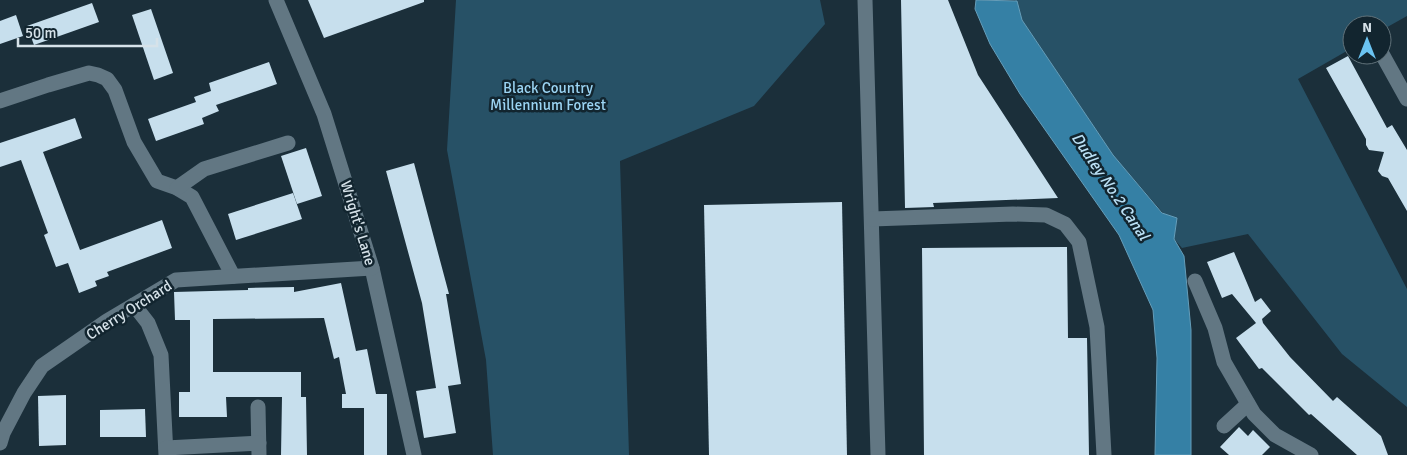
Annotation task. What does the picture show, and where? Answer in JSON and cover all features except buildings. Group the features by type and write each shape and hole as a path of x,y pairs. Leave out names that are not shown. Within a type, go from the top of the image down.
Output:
{"street":[{"name":"Wright's Lane","path":"276,0 324,114 372,268 414,455"},
{"path":"866,0 878,455"},
{"path":"1388,65 1407,99"},
{"path":"0,101 74,76 89,73 107,79 115,90 134,142 157,181 192,196 233,276"},
{"path":"177,188 204,169 288,143"},
{"path":"872,219 1046,215 1065,224 1079,242 1097,327 1104,455"},
{"name":"Cherry Orchard","path":"1,437 24,394 42,366 107,321 176,280 372,268"},
{"path":"1195,281 1215,328 1224,362 1235,378 1254,414 1275,435 1311,455"},
{"path":"134,305 148,323 161,355 166,451 259,449 258,407"},
{"path":"1224,426 1248,404"}],"green space":[{"name":"Black Country Millennium Forest","path":"456,0 820,0 825,24 754,106 620,161 629,455 493,455 486,360 447,150"},
{"path":"1015,0 1407,0 1407,16 1392,24 1392,15 1342,15 1342,54 1298,79 1407,289 1407,407 1342,354 1248,234 1182,248 1174,239 1163,213 1113,155 1022,20"}],"water":[{"name":"Dudley No.2 Canal","path":"976,0 1017,1 1022,20 1113,155 1162,213 1177,218 1174,239 1184,256 1191,330 1191,455 1155,455 1157,358 1153,310 1119,235 1020,94 990,44 975,9"}]}
